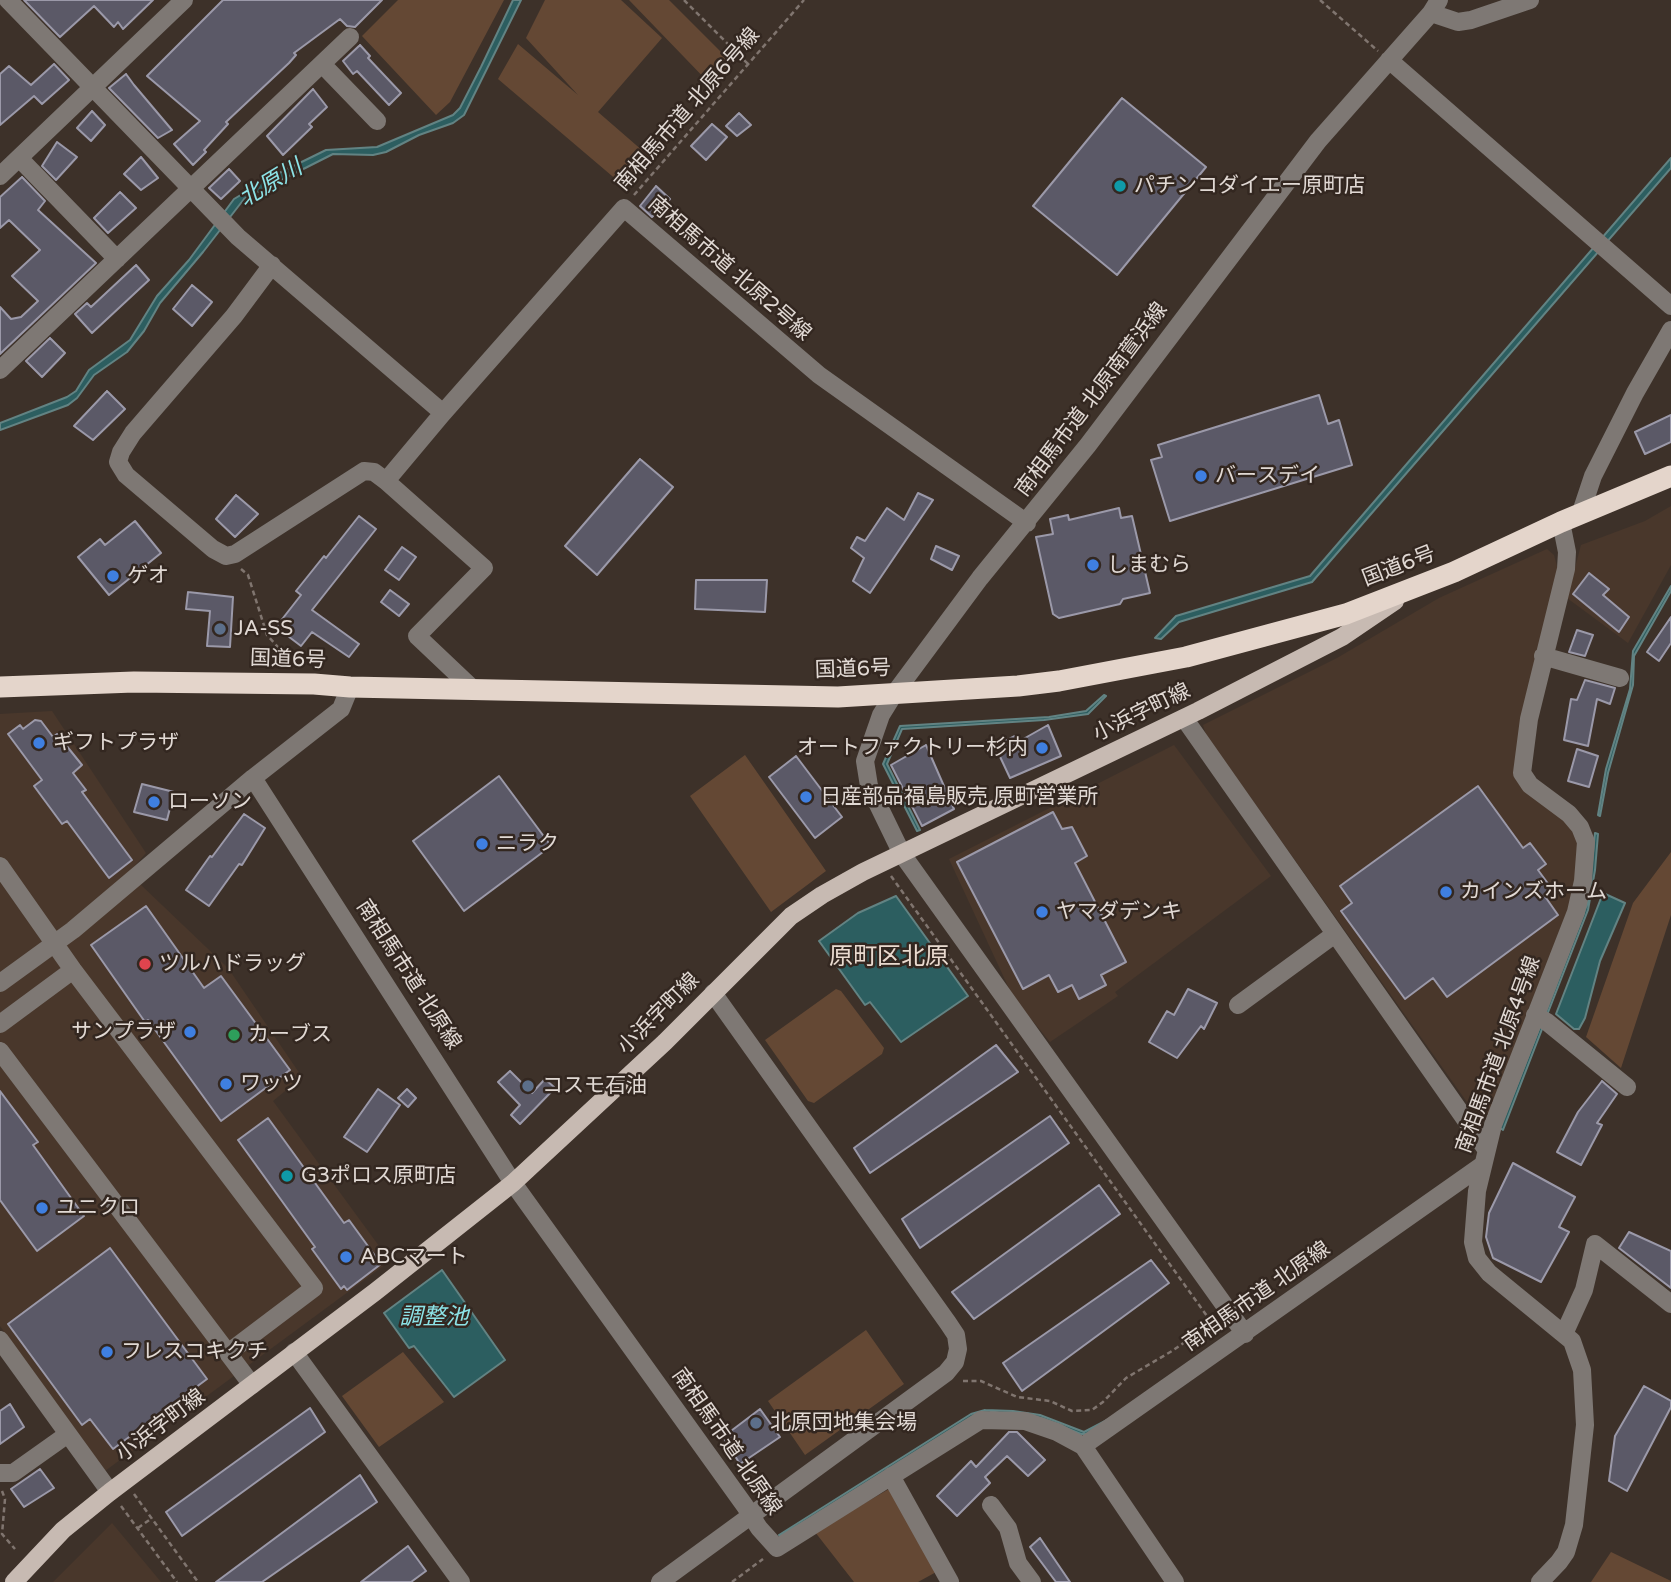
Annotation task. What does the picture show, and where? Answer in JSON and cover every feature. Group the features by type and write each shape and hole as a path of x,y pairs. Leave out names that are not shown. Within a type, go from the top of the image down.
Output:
{"highway":[{"name":"国道6号","path":"0,687 134,682 314,684 350,687 838,697 1018,686 1186,657 1333,618 1411,590 1571,519 1668,480"}],"main road":[{"name":"小浜字町線","path":"14,1582 63,1530 110,1492 415,1261 513,1183 614,1090 791,916 822,895 902,854 1184,718 1342,637 1411,590"}],"street":[{"path":"8,0 238,237 443,414"},
{"path":"0,176 184,0"},
{"path":"1435,6 1458,22 1530,0"},
{"name":"南相馬市道 北原南萱浜線","path":"1245,1334 902,854 869,786 866,761 881,715 894,694 981,578 1027,523 1303,161 1435,6"},
{"path":"0,370 350,37"},
{"path":"1389,60 1671,306"},
{"path":"322,64 377,121"},
{"path":"19,158 117,259"},
{"name":"南相馬市道 北原2号線","path":"386,481 624,208 819,375 1027,523"},
{"path":"272,265 234,316 133,433 118,462 126,475 213,549 226,556 235,554 364,471 374,472 484,568 417,636 473,689"},
{"path":"1571,519 1635,393 1671,330"},
{"name":"南相馬市道 北原4号線","path":"1540,1582 1559,1562 1571,1539 1582,1461 1585,1406 1582,1370 1572,1341 1497,1280 1477,1258 1473,1242 1477,1191 1484,1157 1576,912 1583,881 1584,836 1575,820 1530,785 1522,774 1529,719 1566,569 1571,519"},
{"path":"1543,656 1619,678"},
{"path":"0,983 54,944 253,778 341,709 350,687"},
{"path":"1184,718 1335,934 1484,1157"},
{"name":"南相馬市道 北原線","path":"253,778 513,1183 767,1539 777,1548 981,1420 1025,1421 1058,1432 1083,1446 1245,1334 1484,1157"},
{"path":"0,866 73,970 314,1288 228,1353"},
{"path":"1238,1005 1335,934"},
{"path":"0,1024 73,970"},
{"path":"660,1582 946,1373 955,1362 958,1349 956,1335 948,1323 713,993"},
{"path":"1535,1016 1547,1021 1627,1087"},
{"path":"0,1051 252,1385"},
{"path":"1564,1334 1584,1290 1595,1244 1671,1304"},
{"path":"0,1340 110,1492"},
{"path":"293,1352 461,1582"},
{"path":"0,1473 13,1473 68,1434"},
{"path":"1083,1446 1175,1582"},
{"path":"891,1476 950,1582"},
{"path":"991,1505 1008,1528 1018,1563 1032,1582"}],"path":[{"path":"684,0 748,64"},
{"name":"南相馬市道 北原6号線","path":"624,208 804,0"},
{"path":"1320,0 1389,60"},
{"path":"226,556 248,575 267,635 314,684"},
{"path":"891,876 1212,1323"},
{"path":"962,1381 981,1381 1017,1397 1050,1401 1072,1410 1092,1410 1126,1378 1229,1312"},
{"path":"0,1488 5,1499 2,1534 15,1549"},
{"path":"132,1491 198,1582"},
{"path":"110,1492 177,1582"},
{"path":"138,1528 152,1517"},
{"path":"732,1582 777,1548"}],"shaded area":[{"path":"398,0 504,0 450,102 436,115 362,36"},
{"path":"545,0 621,0 662,38 598,112 651,158 625,187 498,79 518,44 578,95 526,38"},
{"path":"629,0 669,0 731,62 712,86"},
{"path":"1671,506 1671,565 1628,643 1567,598 1581,545 1645,521"},
{"path":"1547,549 1554,555 1558,570 1517,770 1580,839 1579,883 1486,1121 1479,1119 1206,735 1203,725 1337,658 1439,598"},
{"path":"52,711 146,853 130,871 141,885 228,968 302,1077 273,1101 390,1261 105,1471 0,1326 0,714"},
{"path":"1174,745 1271,876 1115,992 1118,996 1050,1042 1013,997 949,859"},
{"path":"745,755 826,871 771,912 690,796"},
{"path":"1671,852 1671,915 1621,1068 1586,1037 1633,903"},
{"path":"836,989 841,991 884,1048 882,1054 814,1103 808,1101 765,1040"},
{"path":"866,1330 904,1384 805,1455 768,1401"},
{"path":"403,1352 444,1402 379,1447 342,1396"},
{"path":"889,1489 938,1571 918,1582 854,1582 815,1532"},
{"path":"112,1523 161,1582 53,1582"},
{"path":"1611,1552 1671,1581 1671,1582 1591,1582"}],"water":[{"name":"北原川","path":"513,0 521,0 464,115 453,123 419,135 386,152 373,155 333,154 244,199 160,303 144,331 127,352 94,375 77,398 68,405 0,430 0,423 76,391 89,370 130,340 157,296 189,260 234,199 326,150 377,147 453,115 460,108"},
{"path":"1671,158 1671,168 1312,582 1179,622 1161,639 1155,638 1176,616 1310,576"},
{"path":"1671,586 1671,591 1634,656 1633,685 1608,773 1600,816 1598,815 1606,769 1630,689 1633,651"},
{"path":"1106,696 1088,714 1044,720 902,729 887,764 920,830 917,831 883,764 900,726 1049,717 1086,711"},
{"path":"1595,833 1598,834 1595,870 1588,910 1547,1015 1545,1014 1588,902"},
{"path":"1603,893 1625,903 1600,961 1585,1018 1579,1029 1574,1029 1556,1014"},
{"path":"896,896 968,996 901,1042 870,1002 865,1005 819,941 858,913"},
{"path":"1541,1024 1544,1024 1503,1130 1500,1128"},
{"name":"調整池","path":"442,1270 505,1360 454,1397 414,1346 409,1348 384,1313"},
{"path":"985,1410 1040,1415 1084,1432 1109,1419 1086,1434 1081,1434 1041,1418 991,1412 779,1535 971,1414"}],"building":[{"path":"24,0 153,0 123,29 118,22 114,27 94,6 60,37"},
{"path":"223,0 382,0 355,27 347,26 340,19 294,53 296,55 289,63 226,122 228,124 193,165 174,144 200,121 147,76"},
{"path":"360,45 370,56 368,58 401,93 389,105 357,71 353,74 343,61"},
{"path":"54,64 69,80 42,104 34,96 0,125 0,74 9,66 31,85"},
{"path":"126,74 172,130 158,138 109,88"},
{"path":"313,89 327,107 309,124 312,127 283,155 267,136"},
{"name":"パチンコダイエー原町店","path":"1122,98 1206,167 1117,275 1033,206"},
{"path":"92,111 105,125 91,141 77,128"},
{"path":"739,113 751,125 737,136 726,126"},
{"path":"712,124 727,137 706,160 691,146"},
{"path":"57,142 77,157 56,180 42,166"},
{"path":"141,157 158,178 141,190 124,174"},
{"path":"229,169 240,181 221,199 209,188"},
{"path":"22,177 45,201 38,210 96,263 0,354 0,307 11,319 21,317 38,301 12,276 40,250 9,220 0,228 0,197"},
{"path":"656,186 670,199 652,217 640,206"},
{"path":"120,192 136,208 108,233 94,218"},
{"path":"136,265 149,280 92,333 75,314 87,303 91,307"},
{"path":"192,285 212,302 192,326 173,309"},
{"path":"50,338 65,353 42,377 26,361"},
{"path":"107,391 125,409 93,440 74,426"},
{"path":"1319,395 1328,424 1339,420 1352,465 1170,521 1151,460 1162,457 1158,445"},
{"path":"1671,415 1671,442 1645,454 1635,432"},
{"path":"640,459 673,487 597,575 565,546"},
{"path":"918,493 933,500 870,593 853,581 864,558 851,548 857,537 865,541 887,508 904,520"},
{"path":"236,495 258,514 235,537 216,519"},
{"name":"しまむら","path":"1119,508 1121,518 1132,516 1150,593 1123,599 1120,604 1059,618 1053,614 1036,537 1053,534 1050,519 1068,515 1069,520"},
{"path":"359,516 376,529 312,610 359,644 349,657 312,632 301,646 276,627 301,595 296,591"},
{"name":"ゲオ","path":"135,521 161,553 109,595 78,557 100,539 105,545"},
{"path":"936,546 959,556 952,570 931,559"},
{"path":"402,547 416,557 399,580 385,570"},
{"path":"1589,573 1609,589 1603,595 1629,617 1619,632 1573,594"},
{"path":"696,580 767,580 765,612 695,609"},
{"path":"390,590 409,604 399,616 381,602"},
{"name":"JA-SS","path":"188,592 233,597 230,647 207,646 210,611 186,609"},
{"path":"1671,617 1671,643 1659,661 1647,652"},
{"path":"1577,630 1593,635 1585,656 1569,652"},
{"path":"1585,680 1615,688 1610,704 1597,699 1588,746 1564,740 1571,699 1577,700"},
{"path":"35,720 41,721 53,737 57,734 82,765 73,773 86,790 82,792 132,860 109,878 67,821 62,824 34,786 42,780 8,734 20,725 23,729"},
{"path":"1048,725 1061,756 1010,778 995,746 1015,736 1018,742"},
{"path":"926,745 954,809 922,826 891,765"},
{"path":"1577,749 1598,756 1589,787 1568,781"},
{"name":"日産部品福島販売 原町営業所","path":"796,756 842,817 815,838 769,777"},
{"name":"ニラク","path":"499,776 551,846 464,911 413,841"},
{"name":"ローソン","path":"142,784 174,792 167,820 134,812"},
{"name":"カインズホーム","path":"1478,786 1523,848 1530,843 1546,864 1538,870 1552,889 1544,895 1558,915 1447,997 1433,978 1405,999 1341,911 1352,903 1340,886"},
{"name":"ヤマダデンキ","path":"1053,812 1062,829 1072,827 1087,856 1075,863 1126,962 1101,975 1106,985 1079,999 1072,985 1058,992 1049,975 1023,989 957,862"},
{"path":"244,814 265,828 242,865 239,864 209,906 186,890"},
{"path":"146,906 204,988 221,976 290,1070 221,1121 148,1020 145,1022 91,945"},
{"path":"1188,989 1217,1003 1204,1029 1201,1026 1177,1058 1149,1042 1167,1011 1174,1015"},
{"path":"996,1045 1018,1072 870,1173 854,1148"},
{"path":"510,1071 532,1093 545,1079 555,1088 520,1124 511,1115 520,1105 498,1082"},
{"path":"1602,1081 1617,1094 1597,1123 1602,1125 1581,1165 1557,1152 1578,1112"},
{"path":"378,1089 400,1105 367,1152 344,1137"},
{"path":"407,1089 416,1098 408,1107 398,1098"},
{"name":"ユニクロ","path":"0,1091 38,1142 33,1145 84,1216 37,1251 0,1200"},
{"path":"1050,1116 1069,1143 920,1248 902,1219"},
{"path":"268,1118 344,1223 349,1220 381,1264 347,1290 344,1286 341,1289 312,1249 315,1247 238,1140"},
{"path":"1513,1163 1575,1197 1559,1227 1569,1232 1541,1282 1493,1258 1486,1237 1489,1213"},
{"path":"1099,1185 1120,1214 974,1319 952,1292"},
{"path":"1629,1232 1671,1251 1671,1288 1619,1248"},
{"name":"フレスコキクチ","path":"110,1248 207,1379 113,1449 90,1419 82,1425 8,1324"},
{"path":"1151,1260 1169,1283 1022,1391 1003,1363"},
{"path":"1644,1386 1671,1401 1671,1407 1627,1491 1609,1481 1615,1436"},
{"path":"10,1404 24,1427 0,1444 0,1411"},
{"path":"310,1408 325,1432 182,1536 166,1512"},
{"name":"北原団地集会場","path":"760,1409 780,1437 740,1464 723,1437"},
{"path":"1009,1432 1017,1432 1045,1460 1028,1476 1007,1456 985,1477 990,1483 957,1516 937,1496 971,1461 976,1467"},
{"path":"40,1469 54,1488 24,1507 11,1489"},
{"path":"360,1475 377,1502 262,1582 216,1582"},
{"path":"1040,1538 1070,1582 1056,1582 1030,1547"},
{"path":"408,1546 426,1571 411,1582 361,1582"}],"place":[{"name":"パチンコダイエー原町店","path":"1120,186"},
{"name":"バースデイ","path":"1201,476"},
{"name":"しまむら","path":"1093,565"},
{"name":"ゲオ","path":"113,576"},
{"name":"JA-SS","path":"220,629"},
{"name":"ギフトプラザ","path":"39,743"},
{"name":"オートファクトリー杉内","path":"1042,748"},
{"name":"日産部品福島販売 原町営業所","path":"806,797"},
{"name":"ローソン","path":"154,802"},
{"name":"ニラク","path":"482,844"},
{"name":"カインズホーム","path":"1446,892"},
{"name":"ヤマダデンキ","path":"1042,912"},
{"name":"ツルハドラッグ","path":"145,964"},
{"name":"サンプラザ","path":"190,1032"},
{"name":"カーブス","path":"234,1035"},
{"name":"ワッツ","path":"226,1084"},
{"name":"コスモ石油","path":"528,1086"},
{"name":"G3ポロス原町店","path":"287,1176"},
{"name":"ユニクロ","path":"42,1208"},
{"name":"ABCマート","path":"346,1257"},
{"name":"フレスコキクチ","path":"107,1352"},
{"name":"北原団地集会場","path":"756,1423"}],"district":[{"name":"原町区北原","path":"889,958"}]}
